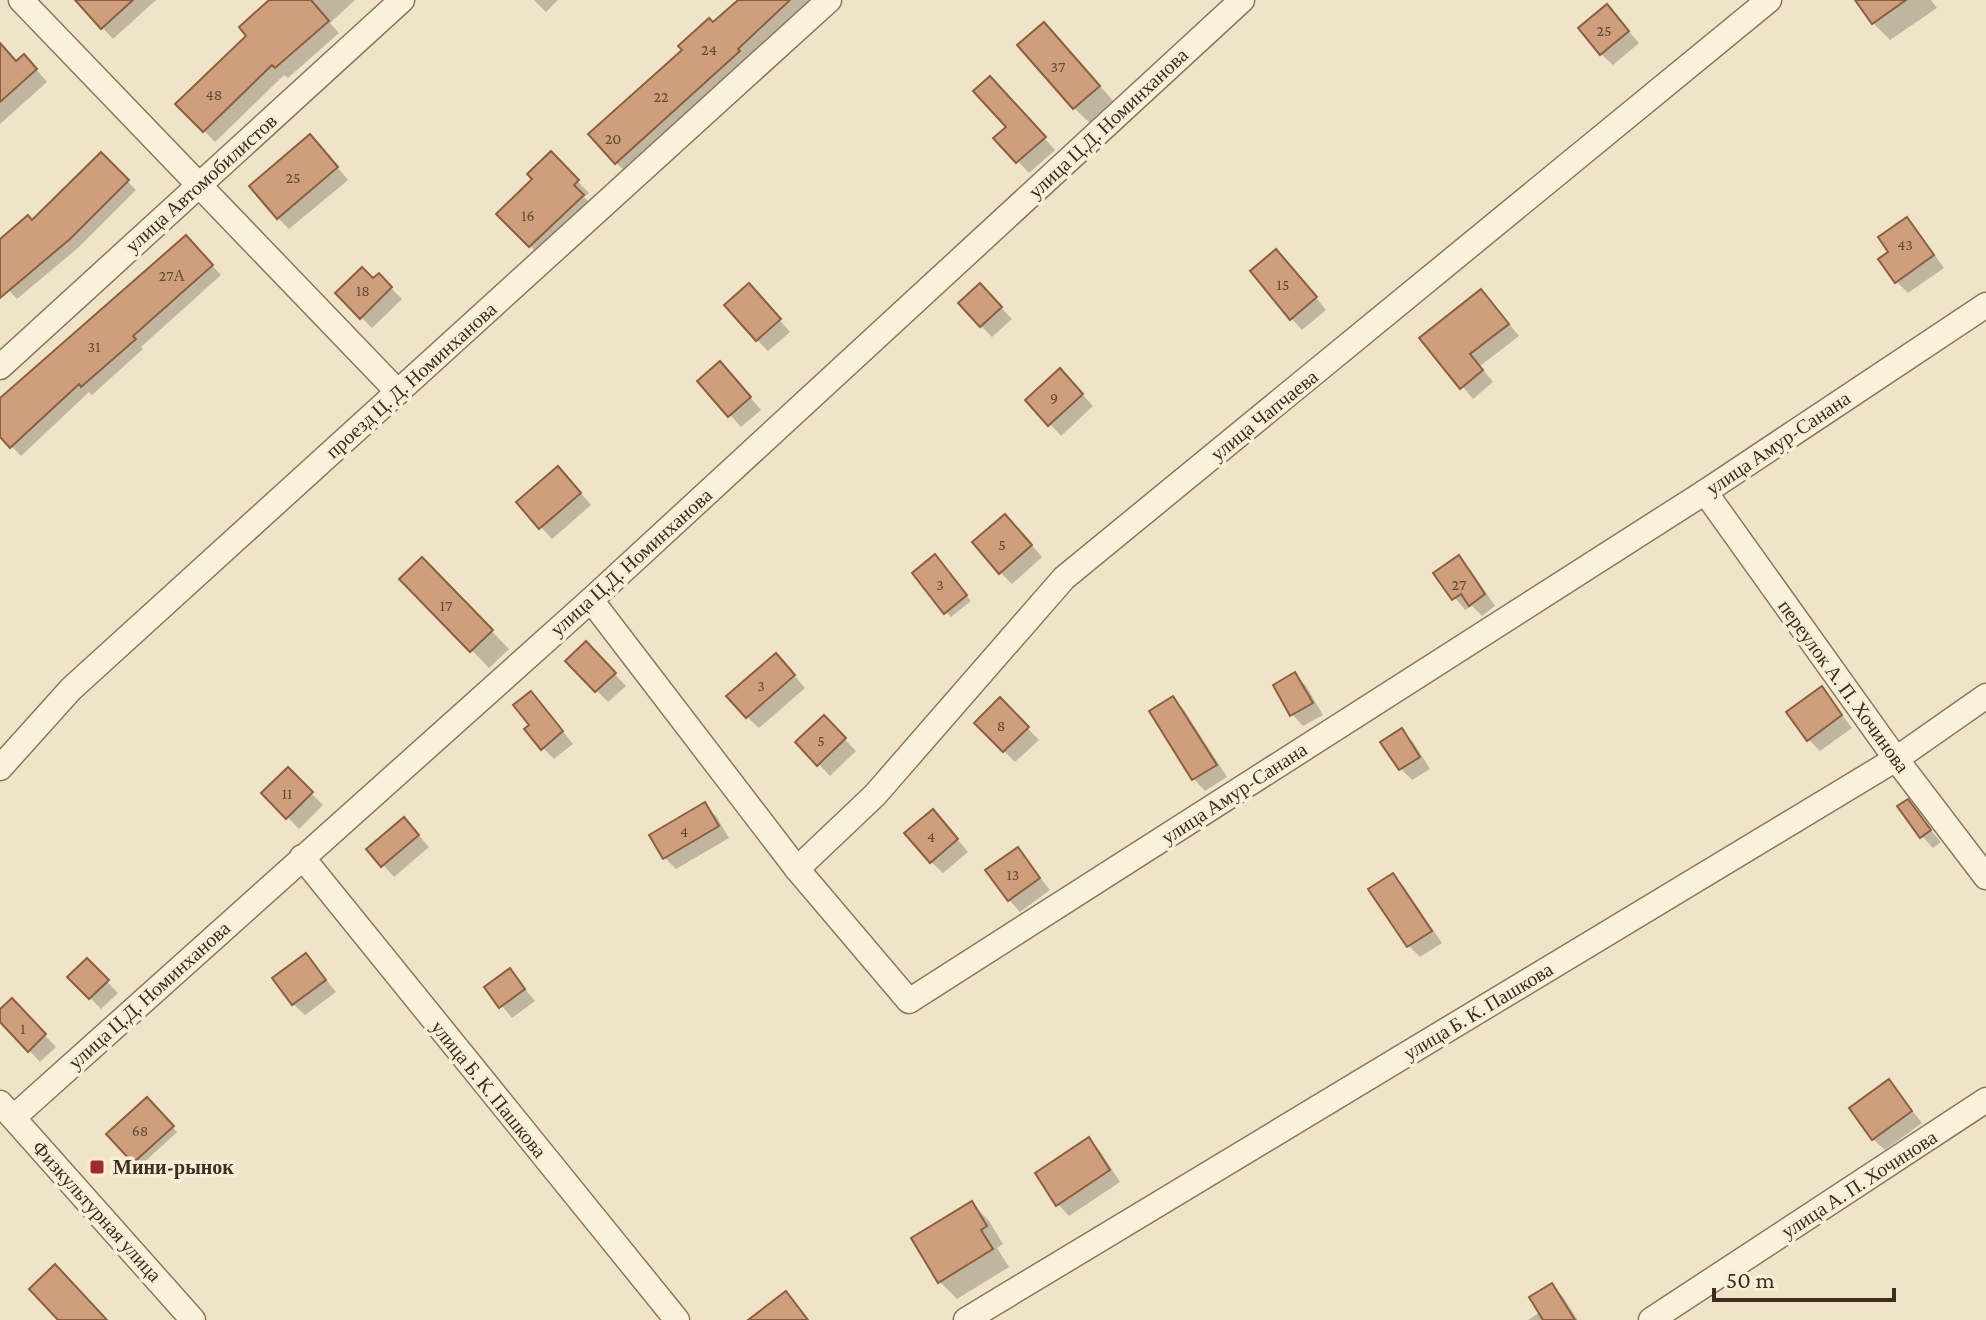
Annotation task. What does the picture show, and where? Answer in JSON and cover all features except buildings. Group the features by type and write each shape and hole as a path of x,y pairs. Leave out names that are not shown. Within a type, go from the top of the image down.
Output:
{"street":[{"path":"21,0 398,392"},
{"name":"улица Автомобилистов","path":"0,367 402,0"},
{"name":"проезд Ц. Д. Номинханова","path":"0,768 71,689 829,0"},
{"name":"улица Ц.Д. Номинханова","path":"7,1110 302,857 591,600 1242,0"},
{"name":"улица Чапчаева","path":"797,869 875,795 1064,578 1769,0"},
{"name":"улица Амур-Санана","path":"591,600 797,869 909,1001 1705,492 1986,305"},
{"name":"переулок А. П. Хочинова","path":"1705,492 1896,759 1986,877"},
{"name":"улица Б. К. Пашкова","path":"966,1320 1896,759 1986,696"},
{"name":"улица Б. К. Пашкова","path":"302,857 677,1320"},
{"name":"улица А. П. Хочинова","path":"1651,1320 1986,1100"},
{"name":"Физкультурная улица","path":"7,1110 193,1320"}],"place":[{"name":"Мини-рынок","path":"97,1167"}]}
